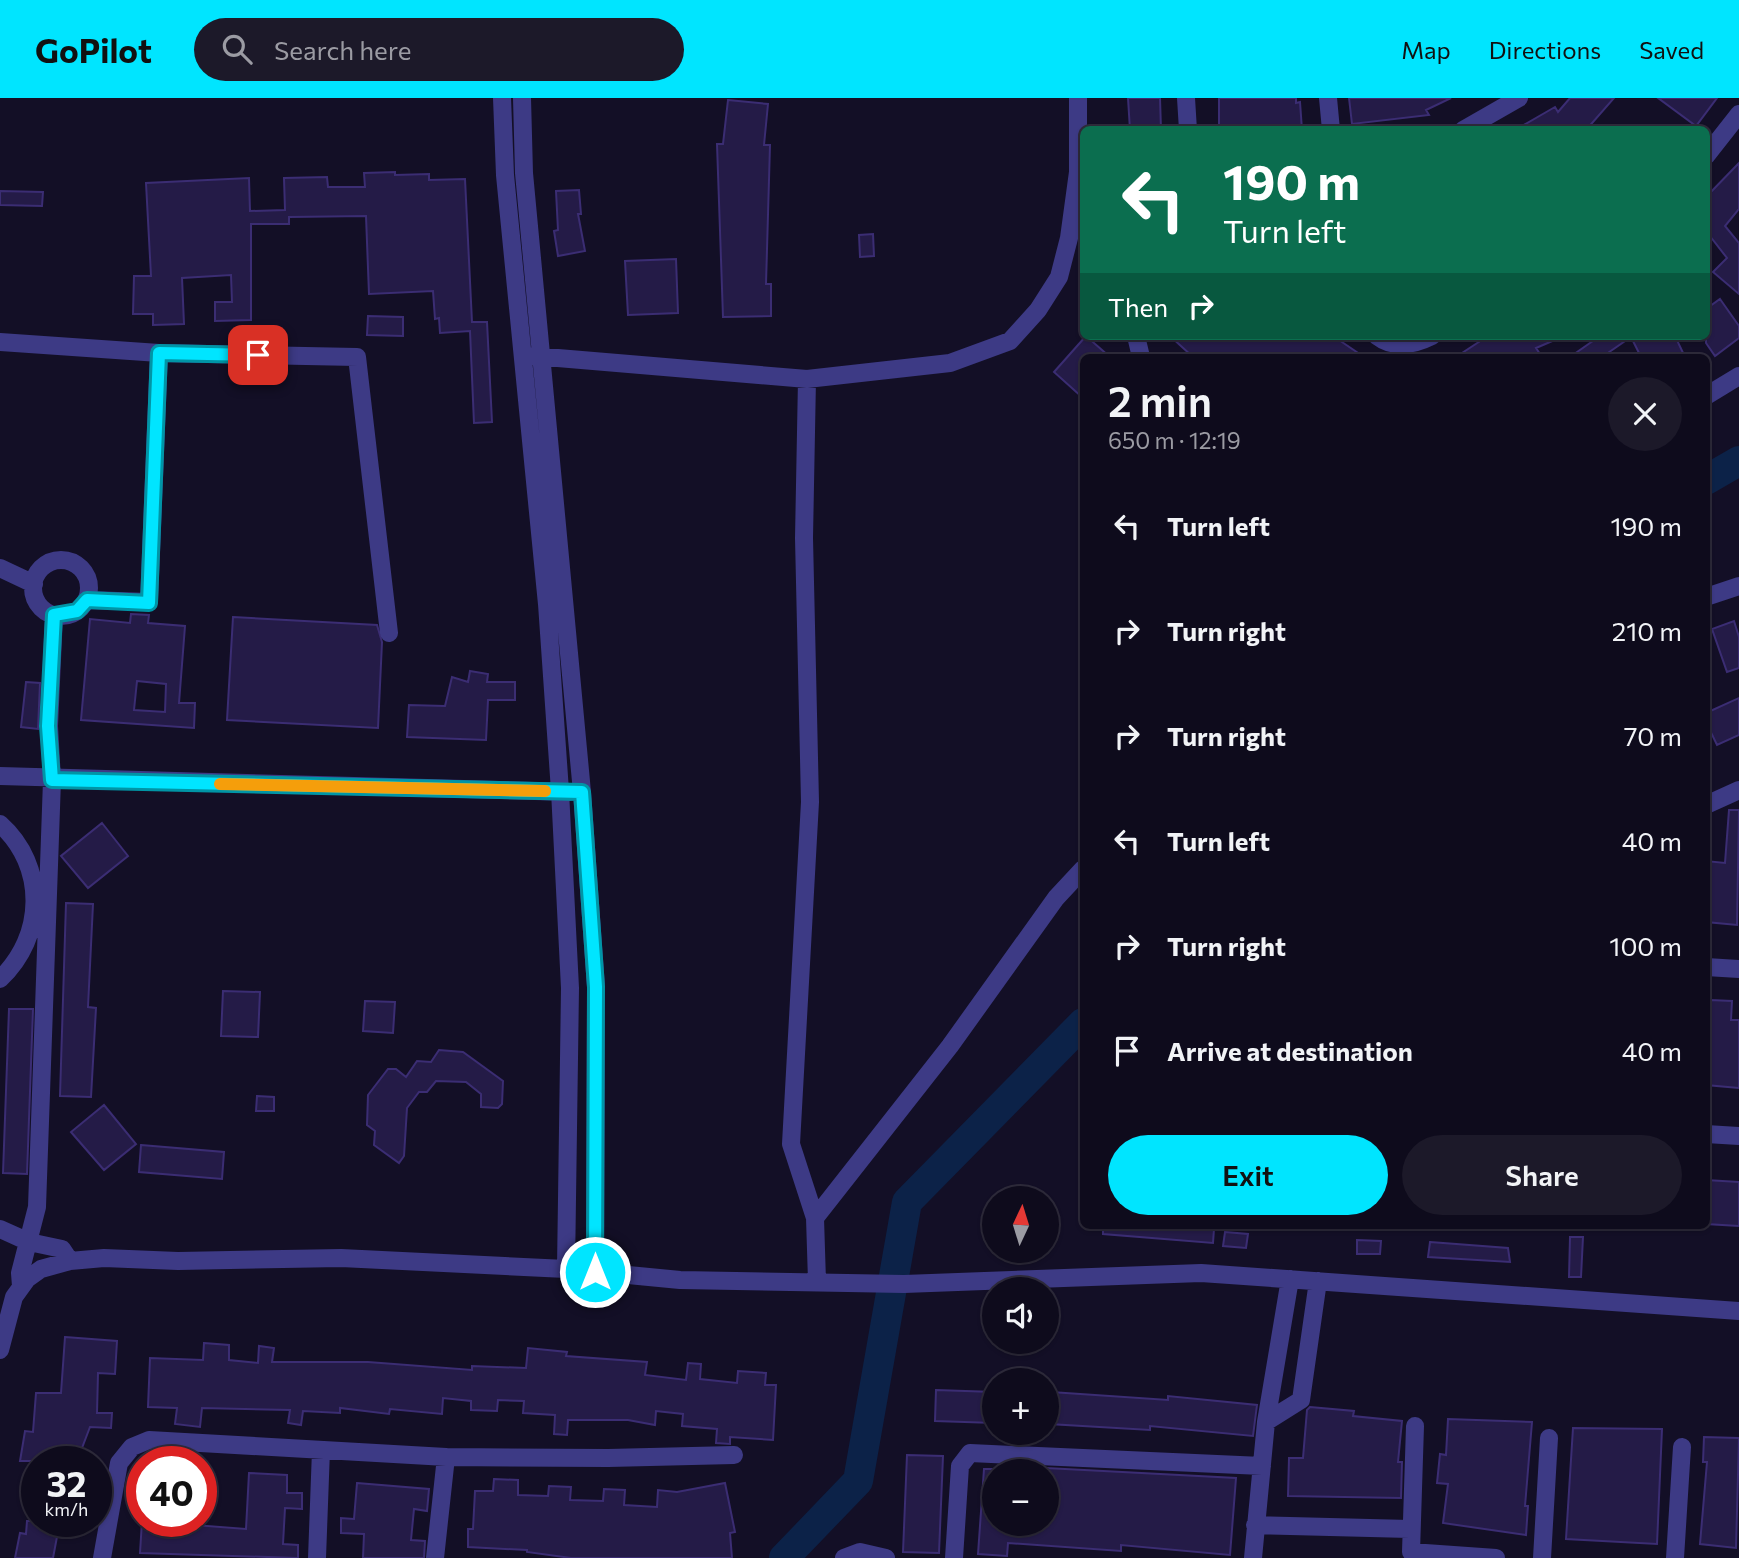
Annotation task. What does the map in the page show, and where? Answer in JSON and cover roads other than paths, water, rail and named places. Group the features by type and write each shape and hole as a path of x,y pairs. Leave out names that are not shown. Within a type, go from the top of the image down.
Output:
{"street":[{"path":"502,98 505,175 520,354 547,604 560,792 570,988 566,1269"},
{"path":"522,98 524,173 582,792 596,987 595,1272"},
{"path":"520,354 807,379 950,363 1010,341 1038,310 1059,277 1069,238 1078,172 1078,98"},
{"path":"1186,98 1188,126"},
{"path":"1328,98 1331,126"},
{"path":"1470,126 1519,98"},
{"path":"1710,151 1739,114"},
{"path":"1382,340 1402,345 1424,340"},
{"path":"0,342 159,353 357,357 389,633"},
{"path":"87,600 149,603 159,353"},
{"path":"1710,394 1739,376"},
{"path":"807,379 804,538 810,802 790,1144 815,1218 817,1281"},
{"path":"65,560 81,568 86,575 89,592 87,600 77,611 54,615 36,600 34,584 41,568 48,563 65,560"},
{"path":"0,568 34,584"},
{"path":"1710,596 1739,586"},
{"path":"22,1286 20,1273 37,1207 52,780 48,726 54,615"},
{"path":"0,776 52,780 582,792"},
{"path":"1710,803 1739,790"},
{"path":"0,824 26,859 32,875 35,909 27,943 0,979"},
{"path":"815,1218 950,1046 1056,898 1080,872"},
{"path":"1710,967 1739,969"},
{"path":"1710,1134 1739,1136"},
{"path":"0,1229 29,1242 62,1249 70,1261"},
{"path":"0,1350 14,1297 41,1269 70,1261 104,1258 177,1261 341,1258 566,1269 680,1280 904,1284 1201,1272 1739,1311"},
{"path":"1253,1558 1266,1422 1290,1279"},
{"path":"1266,1422 1301,1400 1318,1281"},
{"path":"1415,1426 1411,1552 1496,1558"},
{"path":"1542,1558 1549,1438"},
{"path":"102,1558 119,1463 132,1447 149,1440 446,1457 608,1458 734,1455"},
{"path":"1675,1558 1682,1447"},
{"path":"317,1558 321,1450"},
{"path":"954,1558 960,1466 970,1453 1262,1466"},
{"path":"435,1558 446,1457"},
{"path":"1255,1525 1410,1529"},
{"path":"844,1558 860,1552 886,1558"}],"waterway":[{"path":"1710,478 1739,461"},
{"path":"784,1558 858,1481 907,1202 1080,1026"}]}
